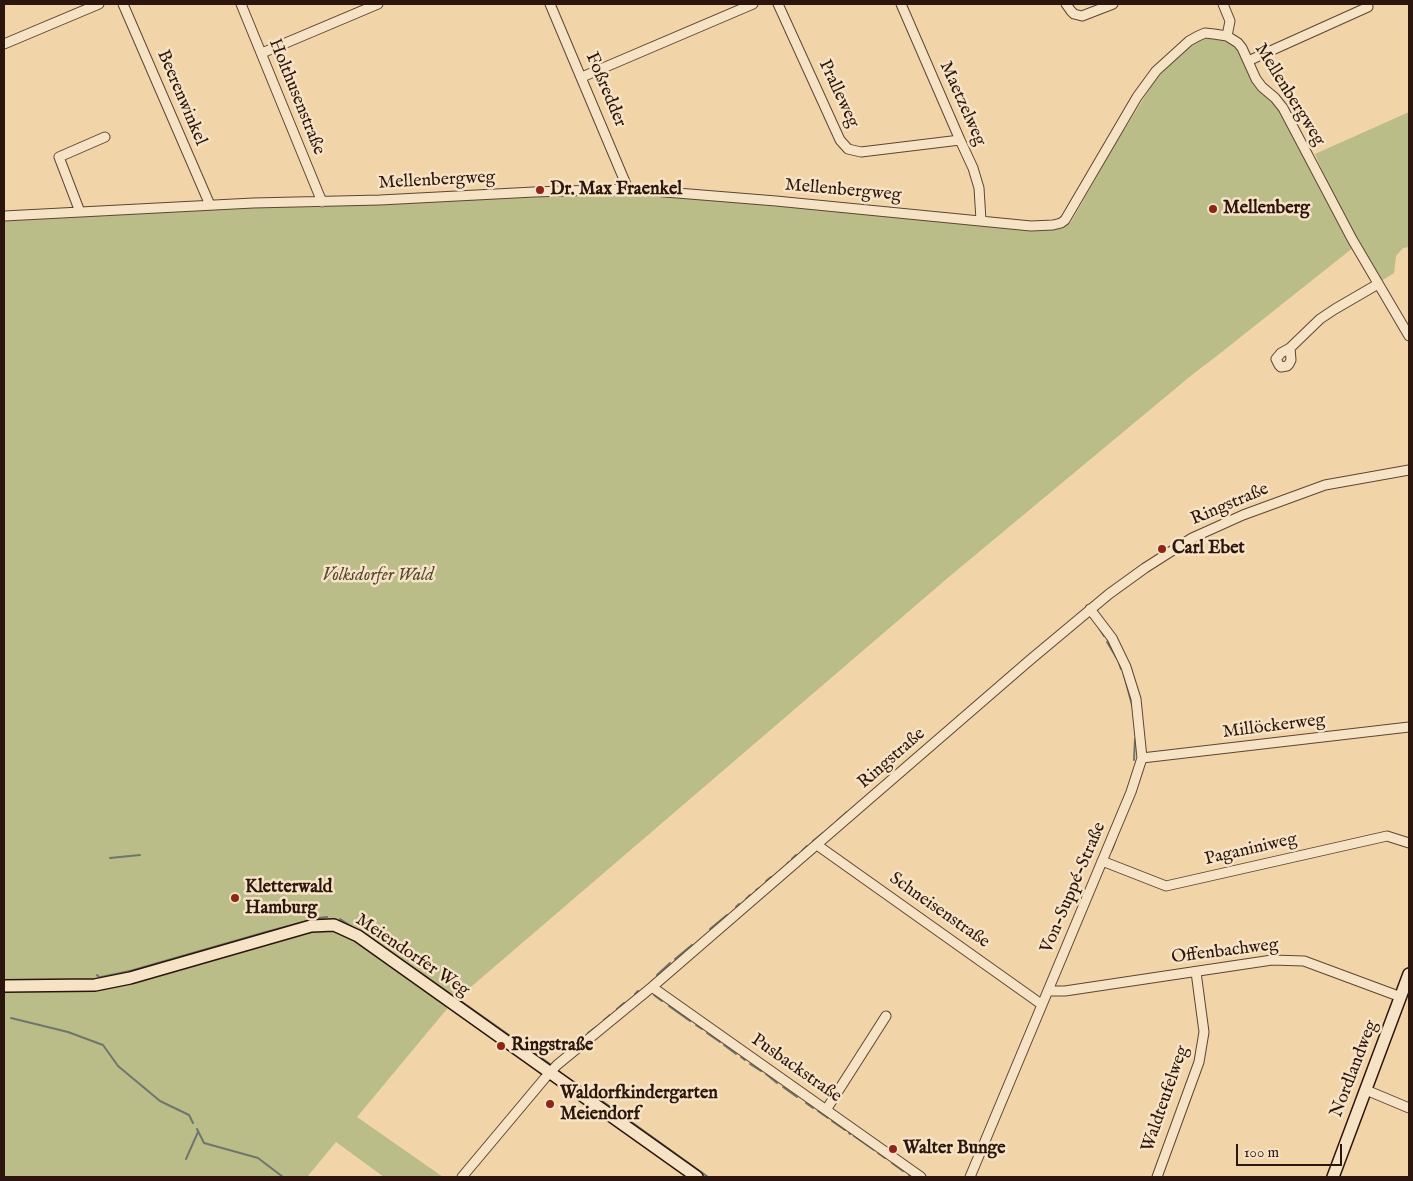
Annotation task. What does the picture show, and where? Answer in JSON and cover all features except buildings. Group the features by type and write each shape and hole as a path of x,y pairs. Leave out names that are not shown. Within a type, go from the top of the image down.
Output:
{"street":[{"path":"4,44 99,4"},
{"name":"Beerenwinkel","path":"123,4 210,205"},
{"name":"Holthusenstraße","path":"241,4 322,202"},
{"path":"262,53 378,4"},
{"name":"Foßredder","path":"550,4 628,189"},
{"path":"582,77 753,4"},
{"name":"Pralleweg","path":"778,4 840,140 848,149 861,152 960,140"},
{"name":"Maetzelweg","path":"901,4 973,168 979,188 981,220"},
{"path":"1066,4 1074,14 1082,16 1113,4"},
{"path":"1223,4 1230,21 1227,36"},
{"path":"1248,61 1367,6"},
{"name":"Mellenbergweg","path":"4,216 253,203 380,200 628,189 776,201 1030,226 1053,225 1066,220 1136,98 1156,71 1179,49 1198,36 1214,34 1227,36 1238,43 1256,79 1283,108 1352,239 1409,336"},
{"path":"80,212 59,157 105,137"},
{"path":"1290,348 1320,319 1378,284"},
{"name":"Ringstraße","path":"462,1177 550,1072 652,987 1090,609 1145,568 1192,538 1243,515 1325,485 1408,469"},
{"name":"Von-Suppé-Straße","path":"970,1177 1131,792 1142,758 1136,699 1126,667 1112,638 1090,609"},
{"name":"Millöckerweg","path":"1142,758 1409,728"},
{"name":"Paganiniweg","path":"1102,861 1166,886 1387,836 1409,843"},
{"name":"Schneisenstraße","path":"817,845 1041,1004"},
{"name":"Meiendorfer Weg","path":"4,986 95,984 130,978 310,926 334,924 358,936 697,1177"},
{"name":"Offenbachweg","path":"1048,991 1064,991 1272,960 1304,961 1401,997"},
{"name":"Waldteufelweg","path":"1157,1177 1199,1062 1204,1032 1196,972"},
{"name":"Nordlandweg","path":"1334,1177 1409,974"},
{"name":"Pusbackstraße","path":"652,987 921,1177"},
{"path":"826,1110 886,1016"},
{"path":"1366,1090 1409,1108"}],"green space":[{"name":"Volksdorfer Wald","path":"1211,37 1222,39 1237,49 1253,79 1273,100 1322,185 1354,247 1193,374 950,576 451,1004 357,1117 443,1177 384,1177 336,1142 307,1177 4,1177 4,218 632,192 1032,229 1064,228 1071,222 1116,143 1164,69 1201,39"},
{"path":"1409,112 1409,247 1403,248 1396,256 1394,273 1381,281 1359,247 1315,154"}],"waterway":[{"path":"1099,628 1104,636"},
{"path":"1107,642 1116,657"},
{"path":"1119,663 1121,669"},
{"path":"1124,675 1132,705"},
{"path":"1134,760 1135,739"},
{"path":"837,821 847,812"},
{"path":"829,828 833,825"},
{"path":"813,841 823,833"},
{"path":"1112,850 1116,839"},
{"path":"802,851 807,846"},
{"path":"110,858 140,855"},
{"path":"792,859 796,855"},
{"path":"766,881 771,877"},
{"path":"746,899 750,895"},
{"path":"736,907 739,904"},
{"path":"710,929 727,915"},
{"path":"101,977 130,971 266,932 327,917"},
{"path":"340,919 357,930"},
{"path":"372,939 449,993"},
{"path":"675,959 692,945"},
{"path":"657,975 670,963"},
{"path":"635,994 638,991"},
{"path":"654,995 662,1001"},
{"path":"455,997 550,1064"},
{"path":"617,1009 624,1003"},
{"path":"669,1006 690,1021"},
{"path":"604,1020 610,1015"},
{"path":"11,1018 68,1032 103,1045 118,1066 160,1101 189,1115 193,1123"},
{"path":"696,1025 702,1029"},
{"path":"588,1033 596,1027"},
{"path":"707,1033 720,1042"},
{"path":"724,1045 736,1054"},
{"path":"741,1057 745,1060"},
{"path":"750,1064 761,1071"},
{"path":"766,1074 777,1083"},
{"path":"783,1087 797,1097"},
{"path":"584,1088 708,1177"},
{"path":"806,1103 813,1108"},
{"path":"818,1111 828,1118"},
{"path":"832,1121 845,1130"},
{"path":"197,1129 204,1143 258,1158 283,1177"},
{"path":"186,1159 198,1132"},
{"path":"854,1136 874,1150"},
{"path":"878,1153 885,1158"},
{"path":"892,1163 903,1171"}],"place":[{"name":"Dr. Max Fraenkel","path":"540,190"},
{"name":"Mellenberg","path":"1213,209"},
{"name":"Carl Ebet","path":"1162,549"},
{"name":"Kletterwald Hamburg","path":"235,898"},
{"name":"Ringstraße","path":"501,1046"},
{"name":"Waldorfkindergarten Meiendorf","path":"550,1104"},
{"name":"Walter Bunge","path":"893,1149"}]}
